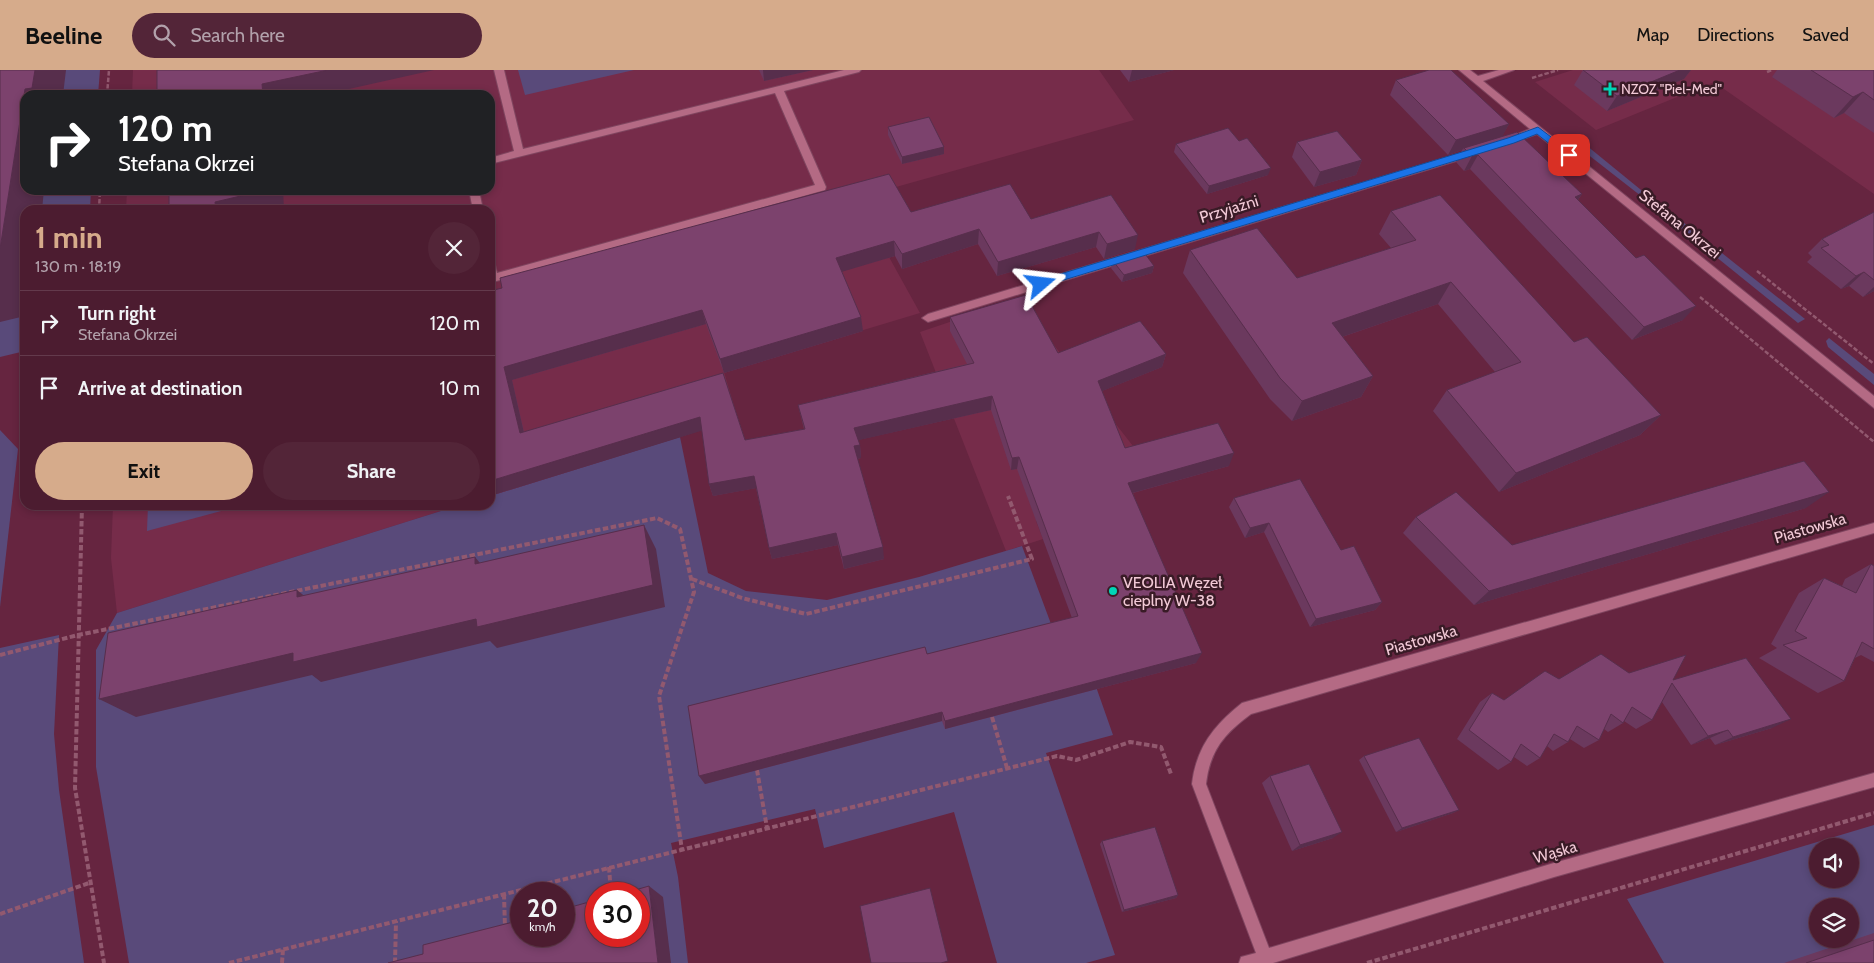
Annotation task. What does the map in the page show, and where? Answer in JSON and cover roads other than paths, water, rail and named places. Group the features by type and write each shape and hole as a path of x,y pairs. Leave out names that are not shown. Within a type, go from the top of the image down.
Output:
{"street":[{"path":"499,70 519,153"},
{"path":"495,160 856,70"},
{"name":"Stefana Okrzei","path":"1464,70 1874,404"},
{"path":"1476,80 1509,70"},
{"path":"495,277 822,187 778,89"},
{"name":"Przyjaźni","path":"928,318 1487,148 1538,130"},
{"name":"Piastowska","path":"1265,958 1199,784 1200,764 1208,749 1221,730 1247,708 1874,528"},
{"name":"Wąska","path":"1247,963 1554,870 1874,780"}],"place":[{"name":"NZOZ \"Piel-Med\"","path":"1610,89"},
{"name":"VEOLIA Węzeł cieplny W-38","path":"1113,591"}]}
